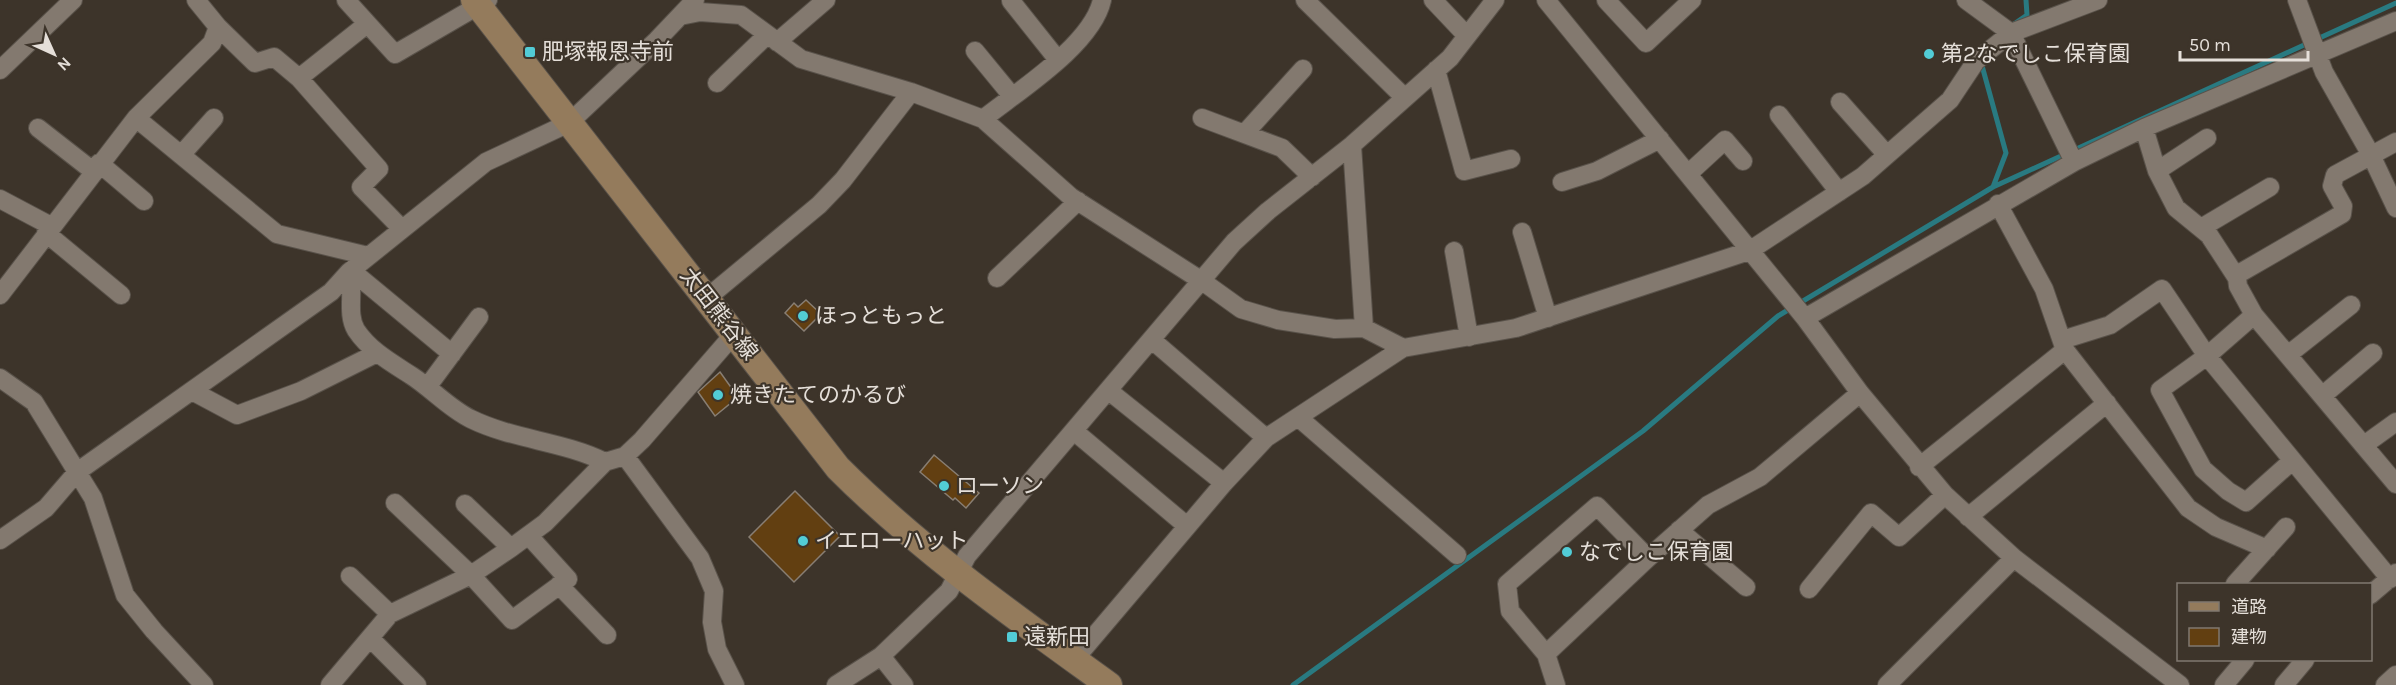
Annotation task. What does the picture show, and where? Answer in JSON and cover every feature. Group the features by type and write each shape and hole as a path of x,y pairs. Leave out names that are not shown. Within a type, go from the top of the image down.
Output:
{"main road":[{"name":"太田熊谷線","path":"481,2 569,123 838,468 877,507 958,574 1108,685"}],"street":[{"path":"0,70 73,0"},
{"path":"196,0 218,27 255,63 274,57 299,78 379,169 361,187 402,229"},
{"path":"346,0 395,54 481,2"},
{"path":"0,540 46,508 77,472 330,292 368,256 486,162 569,123 694,0"},
{"path":"717,83 826,0"},
{"path":"983,119 1074,47 1100,9 1101,0"},
{"path":"1305,0 1405,98"},
{"path":"1433,0 1467,36"},
{"path":"836,685 881,656 949,591 967,556 1110,391 1234,242 1352,145 1450,58 1495,0"},
{"path":"1546,0 1803,316 1919,467 1945,495 2014,558 2180,685"},
{"path":"1606,0 1646,43 1684,2"},
{"path":"1966,0 2011,33 2074,161"},
{"path":"1074,660 1224,483 1266,438 1403,348 1516,328 1749,251 1839,192 1887,155 1950,100 1976,61 2011,33 2079,3 2098,0"},
{"path":"2297,0 2324,72 2371,156 2396,208"},
{"path":"1011,1 1058,60"},
{"path":"680,16 700,12 741,15 801,59 910,92 983,119 1078,201 1202,281 1241,309 1335,329 1364,328 1403,348"},
{"path":"1803,316 2074,161 2144,128 2396,21"},
{"path":"299,78 367,24"},
{"path":"0,295 96,167 136,118 212,43 218,27"},
{"path":"975,51 1012,96"},
{"path":"1245,133 1303,69"},
{"path":"1436,70 1464,171 1511,159"},
{"path":"707,298 819,205 843,180 910,92"},
{"path":"1840,102 1887,155"},
{"path":"1779,115 1839,192"},
{"path":"136,118 277,234 368,256"},
{"path":"181,155 214,118"},
{"path":"1202,118 1282,148 1312,177"},
{"path":"2144,128 2157,171 2176,208 2201,228 2236,278 2254,315 2396,484"},
{"path":"38,129 144,201"},
{"path":"2157,171 2207,138"},
{"path":"1562,182 1597,171 1660,139"},
{"path":"1688,174 1725,140 1743,161"},
{"path":"2236,278 2240,273 2342,214 2343,207 2332,186 2335,175 2396,142"},
{"path":"1352,145 1364,328"},
{"path":"2201,228 2270,187"},
{"path":"0,199 48,230 121,295"},
{"path":"997,278 1078,201"},
{"path":"1998,204 2044,289 2064,345 2188,508 2216,527 2267,549"},
{"path":"1522,232 1548,318"},
{"path":"1454,251 1469,337"},
{"path":"349,272 353,285 351,311 356,329 376,353 428,386 470,419 520,436 586,453 605,462"},
{"path":"349,272 359,277 452,354"},
{"path":"1919,467 2064,345 2110,325 2162,289 2208,356 2292,461 2393,576 2372,593"},
{"path":"2289,354 2351,305"},
{"path":"2254,315 2208,356 2160,390 2203,469 2228,491 2246,502 2292,461"},
{"path":"428,386 479,317"},
{"path":"330,685 390,614 471,575 529,536 605,462 626,456 734,334"},
{"path":"1152,340 1266,438"},
{"path":"192,391 237,415 301,391 376,353"},
{"path":"2322,396 2373,353"},
{"path":"0,378 34,402 93,498 126,595 154,631 204,685"},
{"path":"1110,391 1224,483"},
{"path":"1546,654 1707,505 1760,477 1860,393"},
{"path":"1968,517 2108,403"},
{"path":"1299,418 1457,555"},
{"path":"2364,445 2396,422"},
{"path":"1074,431 1187,526"},
{"path":"626,456 700,558 714,591 712,621 717,649 735,685"},
{"path":"1809,589 1871,513 1899,537 1945,495"},
{"path":"395,502 471,575 512,620 568,579 529,536"},
{"path":"465,504 511,548"},
{"path":"1556,685 1546,654 1510,611 1507,584 1597,506 1648,558"},
{"path":"2237,583 2286,527"},
{"path":"1679,531 1746,587"},
{"path":"1887,685 2014,558"},
{"path":"350,576 390,614"},
{"path":"559,585 607,635"},
{"path":"371,639 417,685"},
{"path":"881,656 904,685"},
{"path":"2224,685 2245,661"},
{"path":"2284,685 2304,661"},
{"path":"2385,685 2396,675"}],"building":[{"path":"806,300 821,314 804,331 785,313 794,303 798,307"},
{"path":"720,372 738,397 715,416 698,392"},
{"path":"934,455 979,493 966,508 920,472"},
{"path":"795,491 840,536 794,582 749,537"}],"waterway":[{"path":"2014,24 2027,15 2026,0"},
{"path":"1293,685 1643,431 1778,316 1993,187 2396,3"},
{"path":"1981,62 2006,153 1993,187"}],"place":[{"name":"肥塚報恩寺前","path":"530,52"},
{"name":"第2なでしこ保育園","path":"1929,54"},
{"name":"ほっともっと","path":"803,316"},
{"name":"焼きたてのかるび","path":"718,395"},
{"name":"ローソン","path":"944,486"},
{"name":"イエローハット","path":"803,541"},
{"name":"なでしこ保育園","path":"1567,552"},
{"name":"遠新田","path":"1012,637"}]}
